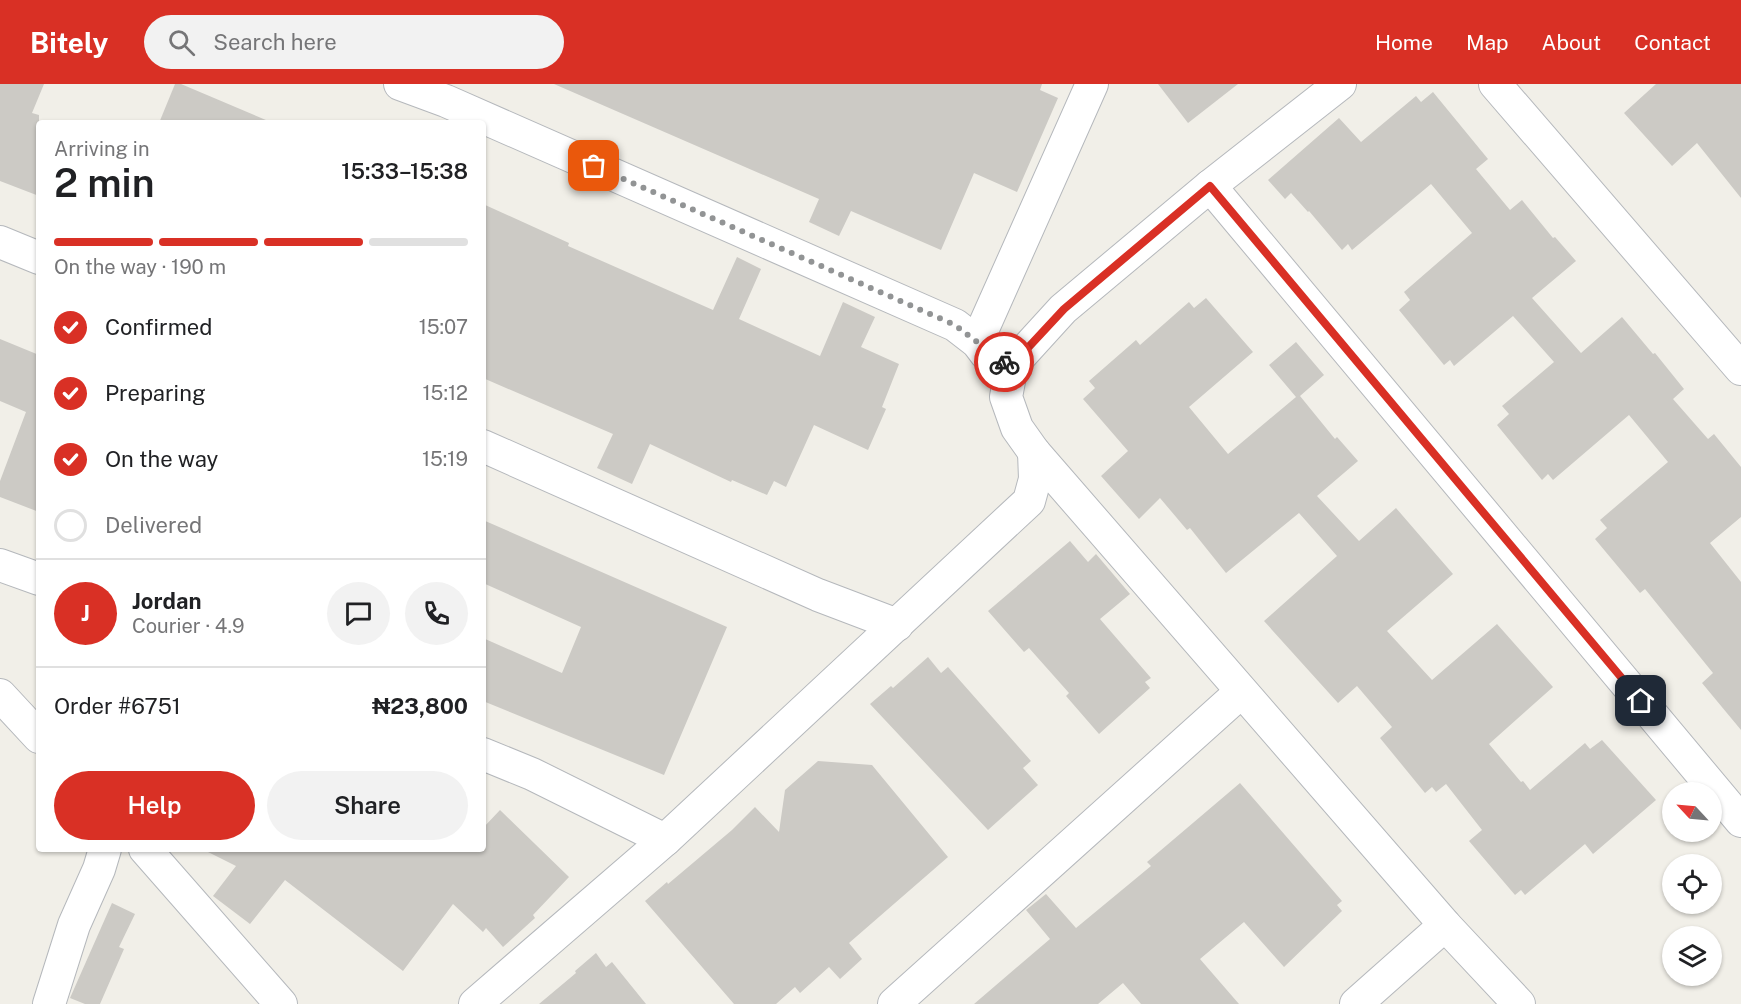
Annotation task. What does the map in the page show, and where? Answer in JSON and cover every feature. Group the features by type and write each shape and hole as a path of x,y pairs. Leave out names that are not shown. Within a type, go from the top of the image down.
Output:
{"street":[{"path":"400,84 446,101 955,325 977,342 986,354 1012,365"},
{"path":"977,342 1092,84"},
{"path":"1340,84 1210,186 1064,309 1012,365 1006,397 1017,428 1034,452 1445,925 1519,1004"},
{"path":"1495,84 1741,369"},
{"path":"1210,186 1739,812"},
{"path":"0,242 36,257"},
{"path":"486,447 818,595 897,625"},
{"path":"475,1004 665,840 1029,501 1035,479 1034,452"},
{"path":"0,565 36,578"},
{"path":"894,1004 1241,692"},
{"path":"0,695 36,734"},
{"path":"486,755 532,774 665,840"},
{"path":"49,1004 74,925 104,852"},
{"path":"147,852 281,1004"},
{"path":"1356,1004 1445,925"}],"building":[{"path":"0,84 44,84 32,113 39,115 39,120 36,120 36,195 0,181"},
{"path":"175,84 181,84 266,120 160,120"},
{"path":"554,84 1042,84 1040,90 1058,98 1017,192 974,173 941,250 851,211 839,236 809,222 819,199"},
{"path":"1158,84 1238,84 1188,123"},
{"path":"1656,84 1741,84 1741,198 1697,143 1672,166 1624,113"},
{"path":"1433,92 1488,159 1476,169 1510,210 1522,200 1553,238 1555,237 1576,261 1532,298 1581,353 1622,317 1684,389 1673,399 1708,439 1714,434 1741,467 1741,517 1710,543 1741,582 1741,730 1702,683 1713,673 1645,589 1640,593 1595,539 1607,528 1600,520 1668,462 1629,415 1553,480 1548,474 1542,480 1497,425 1509,414 1502,406 1554,362 1513,316 1454,366 1450,360 1444,365 1399,310 1410,300 1404,292 1472,233 1431,184 1352,250 1348,244 1342,250 1291,193 1285,199 1268,180 1339,118 1361,142 1416,96 1421,102"},
{"path":"486,205 569,243 568,246 713,310 737,257 761,269 739,319 820,356 843,302 875,317 861,347 899,364 882,407 886,409 868,450 814,425 786,487 774,481 767,495 732,480 731,482 650,444 632,484 597,468 613,434 486,379"},
{"path":"1206,298 1253,352 1189,407 1228,454 1296,397 1269,365 1296,342 1324,375 1300,396 1335,439 1337,437 1358,461 1317,496 1359,541 1396,508 1453,574 1387,631 1432,680 1497,624 1553,687 1489,744 1521,782 1523,781 1530,790 1585,743 1590,749 1602,740 1656,800 1593,854 1585,844 1525,895 1521,890 1515,895 1469,841 1482,830 1446,784 1436,792 1432,787 1425,793 1380,738 1392,727 1357,686 1338,703 1264,621 1337,556 1299,513 1226,573 1190,528 1187,530 1160,498 1139,519 1101,476 1128,451 1083,399 1095,388 1089,381 1136,340 1140,345 1189,302 1194,308"},
{"path":"0,339 36,354 36,511 0,497 0,481 26,412 0,401"},
{"path":"486,521 727,627 664,775 486,702 486,639 562,673 581,627 486,584"},
{"path":"1070,541 1088,562 1096,554 1130,594 1100,619 1151,678 1145,682 1150,688 1099,734 1066,696 1069,693 1029,648 1024,652 988,611"},
{"path":"928,657 941,673 948,667 1031,761 1023,768 1038,785 988,830 870,704 891,686 893,688"},
{"path":"818,761 872,765 948,857 849,943 862,959 840,979 829,967 800,993 795,987 776,1004 734,1004 645,901 732,830 755,807 779,832 785,790"},
{"path":"1240,783 1342,901 1337,905 1342,911 1284,967 1244,922 1200,959 1239,1004 1141,1004 1123,983 1098,1004 974,1004 1050,939 1026,910 1046,894 1076,928 1151,866 1147,862"},
{"path":"500,810 569,877 533,915 535,918 503,947 486,928 483,932 453,904 403,971 285,880 250,924 213,896 236,866 208,852 486,852 486,825"},
{"path":"112,903 135,914 119,947 124,949 100,1004 85,1004 70,998"},
{"path":"596,953 606,967 612,962 646,1004 539,1004 576,973 575,971"}],"way so far":[{"path":"594,166 955,325 977,342 986,354 1004,362"}],"route":[{"path":"1004,362 1012,365 1064,309 1210,186 1641,701"}]}
